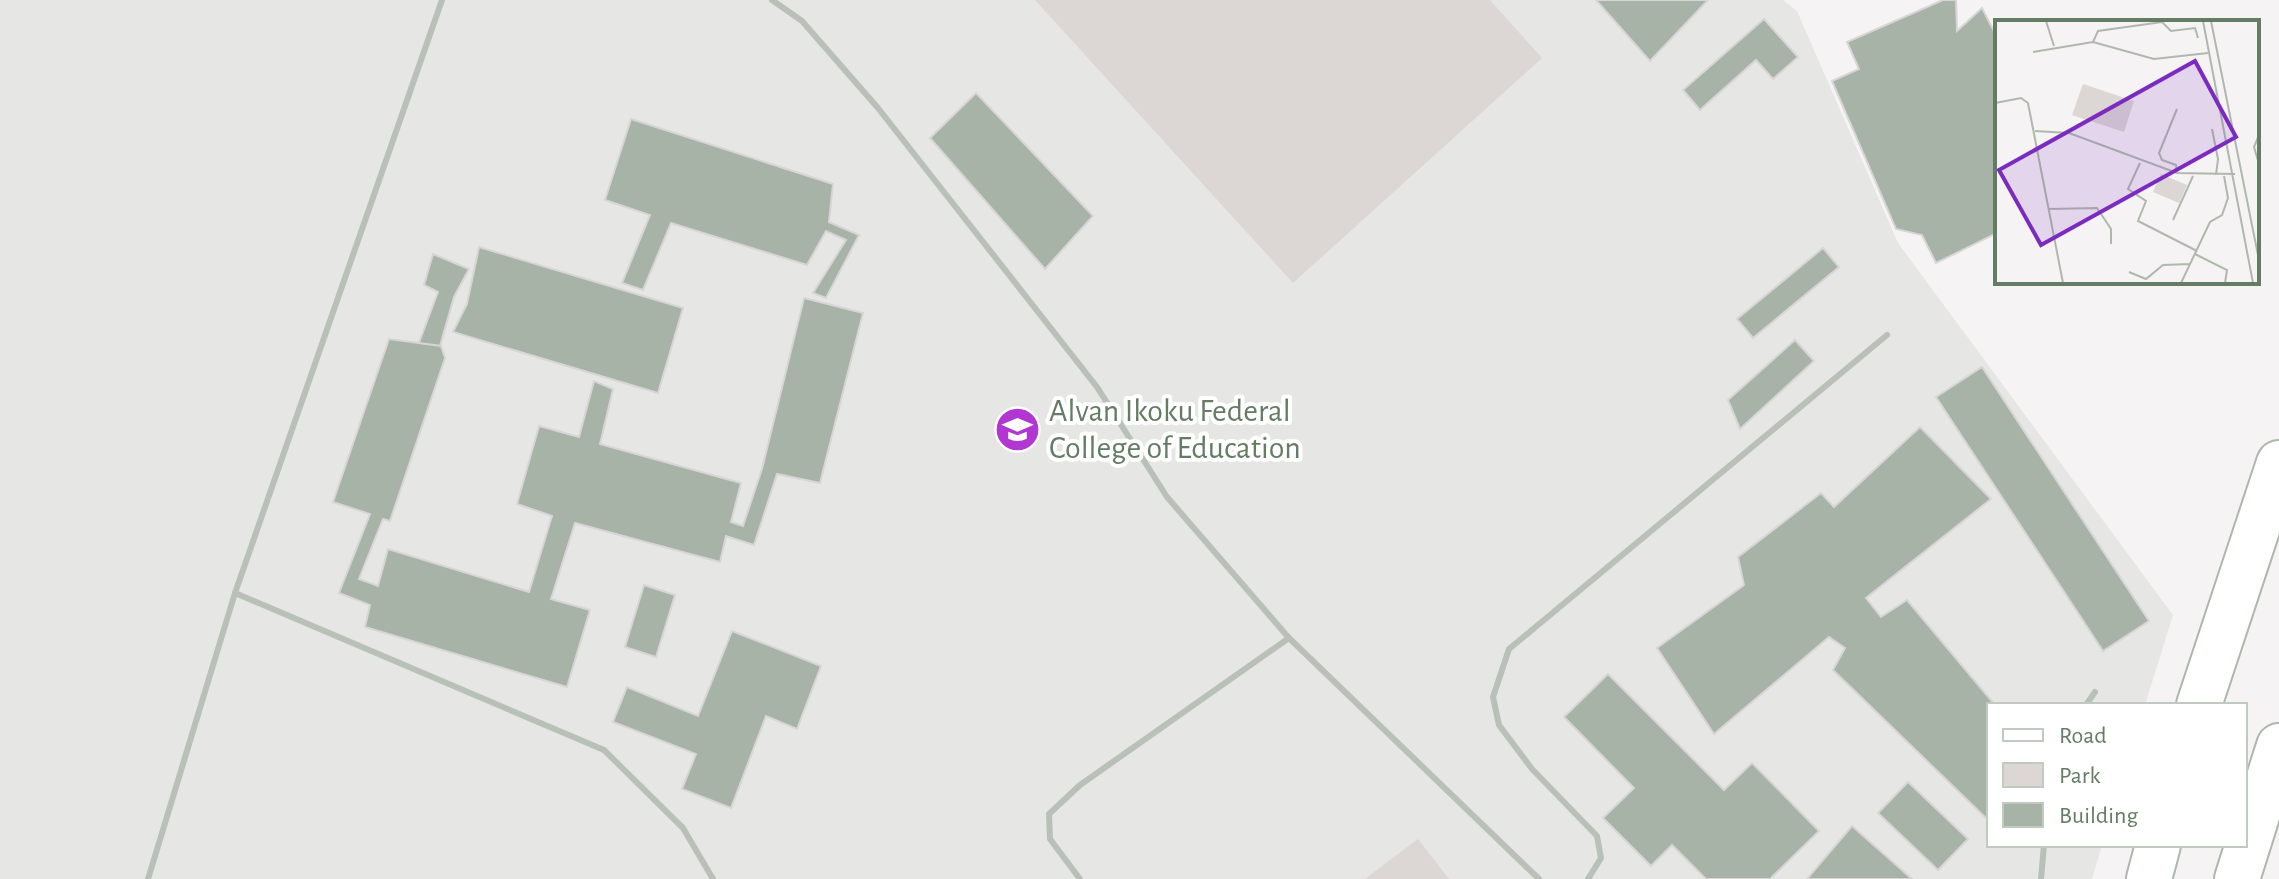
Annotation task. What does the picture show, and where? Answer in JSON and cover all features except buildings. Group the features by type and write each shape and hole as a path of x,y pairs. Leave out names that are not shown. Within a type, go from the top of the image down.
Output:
{"main road":[{"path":"2200,703 2279,463"},
{"path":"2237,879 2279,746"},
{"path":"2149,879 2157,847"}],"lane":[{"path":"148,879 235,593 442,0"},
{"path":"772,0 802,21 878,108 1087,375 1167,497 1289,638 1539,879"},
{"path":"1588,879 1601,858 1597,836 1532,769 1499,725 1493,697 1509,649 1887,335"},
{"path":"235,593 604,750 683,828 713,879"},
{"path":"1080,879 1050,839 1049,814 1080,785 1289,638"},
{"path":"2087,703 2095,692"},
{"path":"2041,879 2044,847"}],"shaded area":[{"name":"Alvan Ikoku Federal College of Education","path":"0,0 1783,0 1797,11 1898,243 2173,615 2146,703 1987,703 1987,847 2101,847 2092,879 0,879"}],"green space":[{"path":"1035,0 1490,0 1542,58 1293,283"},
{"path":"1418,839 1449,879 1365,879"}],"place":[{"name":"Alvan Ikoku Federal College of Education","path":"1018,429"}]}
